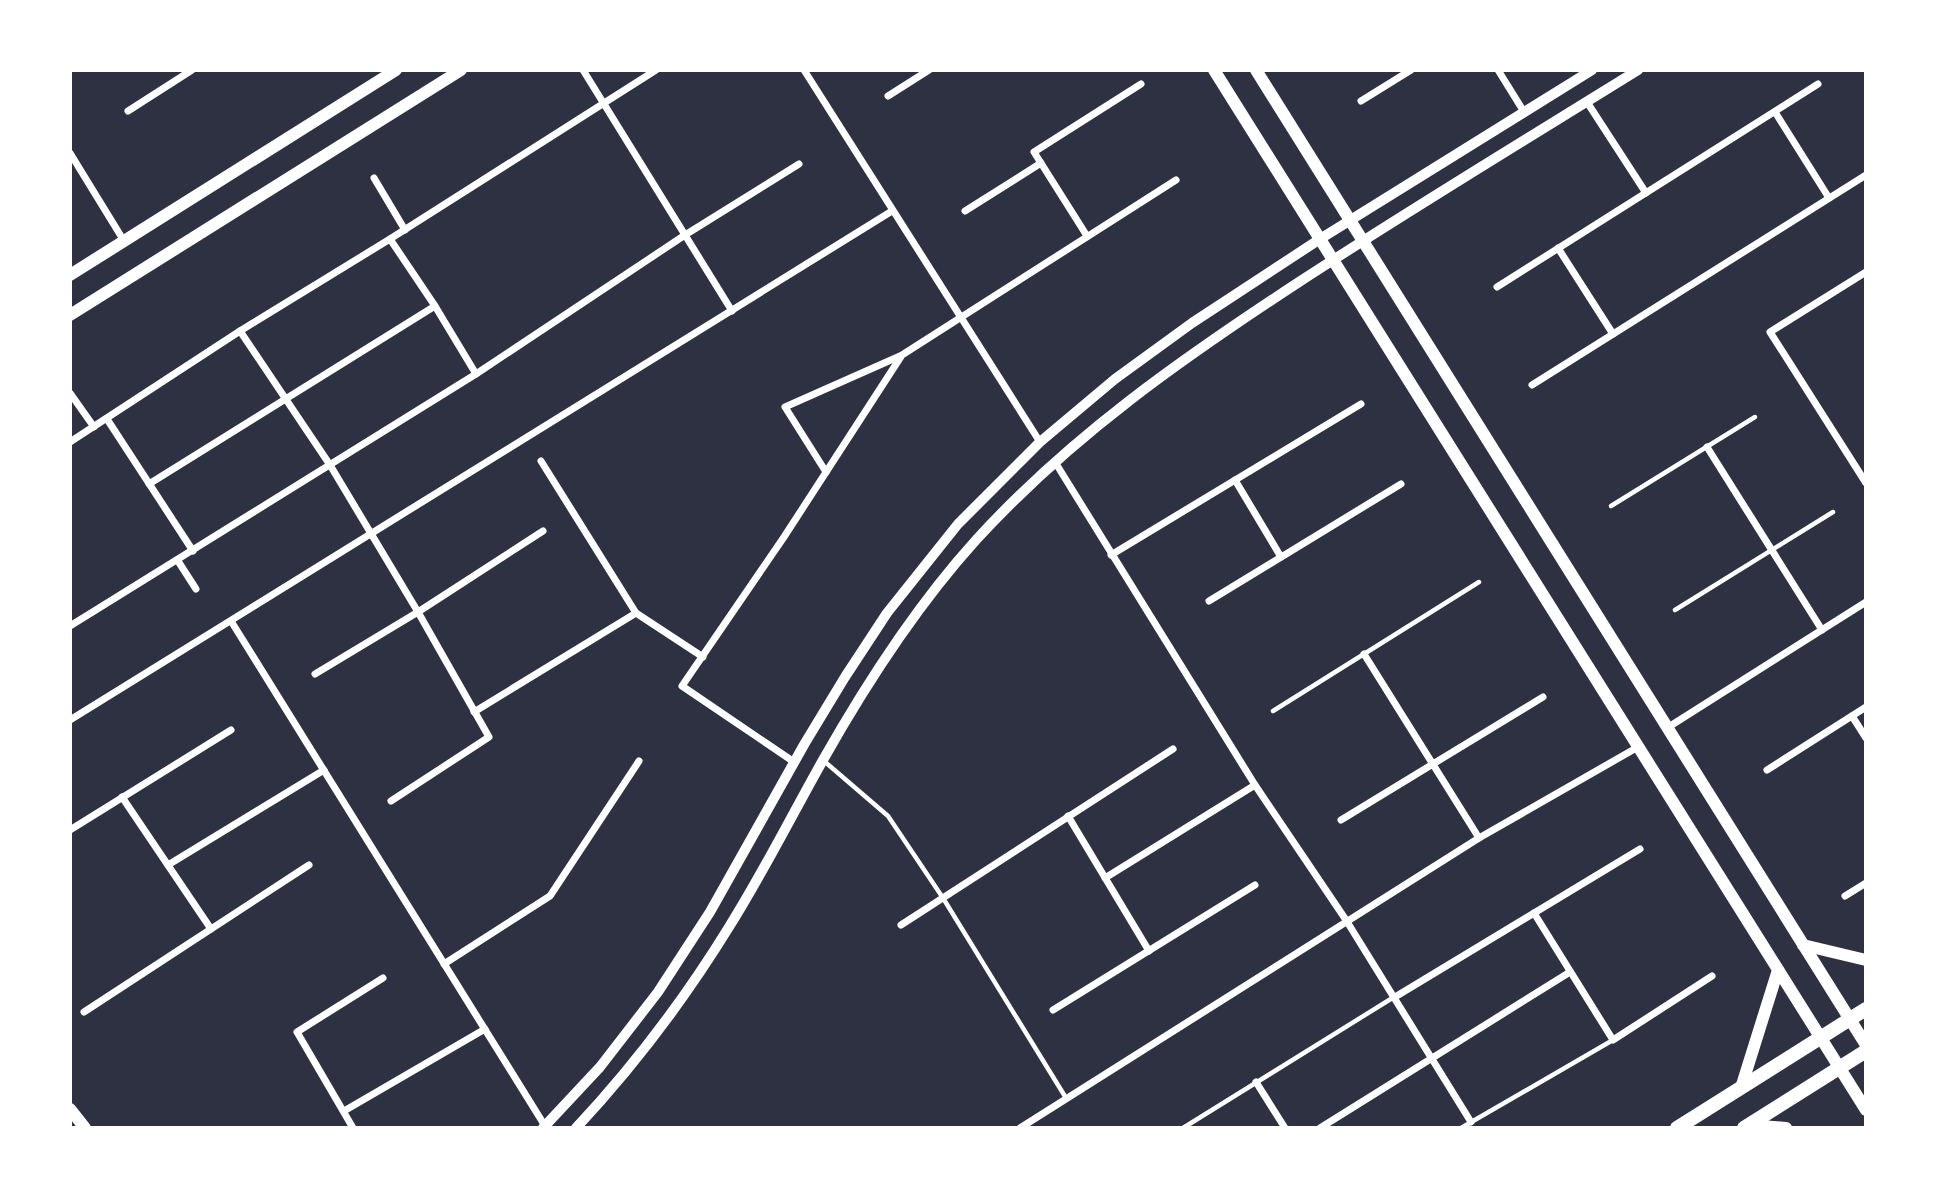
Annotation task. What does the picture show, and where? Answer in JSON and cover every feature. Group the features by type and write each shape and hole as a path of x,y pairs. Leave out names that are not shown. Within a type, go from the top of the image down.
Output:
{"main road":[{"path":"70,275 397,70"},
{"path":"70,315 461,70"},
{"path":"1214,70 1866,1110"},
{"path":"1256,70 1866,1045"},
{"path":"1803,945 1866,960"},
{"path":"1741,1088 1778,970"},
{"path":"1677,1128 1866,1009"},
{"path":"1746,1126 1866,1051"},
{"path":"70,1109 85,1128"},
{"path":"1746,1126 1786,1128"}],"street":[{"path":"128,111 192,70"},
{"path":"583,70 732,311"},
{"path":"70,442 240,331 405,230 656,70"},
{"path":"804,70 1055,462 1255,786 1395,997 1471,1122"},
{"path":"888,96 929,70"},
{"path":"1361,101 1411,70"},
{"path":"1498,70 1524,112"},
{"path":"231,621 545,1127 600,1067 658,992 710,912 845,677 887,613 958,524 1040,442 1115,379 1192,323 1350,220 1592,70"},
{"path":"576,1128 618,1082 678,1006 731,925 823,760 907,627 976,540 1055,462 1151,382 1333,260 1638,70"},
{"path":"1087,236 1034,152 1141,84"},
{"path":"1497,287 1818,85"},
{"path":"1587,102 1646,193"},
{"path":"1775,112 1829,198"},
{"path":"70,153 124,241"},
{"path":"965,211 1041,163"},
{"path":"70,626 476,374 685,235 799,164"},
{"path":"1532,386 1866,175"},
{"path":"373,178 405,230"},
{"path":"826,472 785,407 902,355 1176,180"},
{"path":"70,720 892,211"},
{"path":"390,239 476,374"},
{"path":"1558,248 1613,334"},
{"path":"1866,272 1770,332 1866,483"},
{"path":"149,484 435,306"},
{"path":"240,331 330,465 489,737 391,801"},
{"path":"794,762 682,686 784,537 902,355"},
{"path":"70,393 94,427"},
{"path":"1111,555 1361,404"},
{"path":"107,419 193,551"},
{"path":"1707,447 1822,630"},
{"path":"541,461 636,612 703,657"},
{"path":"1235,480 1281,557"},
{"path":"1209,601 1401,484"},
{"path":"316,674 543,531"},
{"path":"178,561 196,589"},
{"path":"1667,728 1866,602"},
{"path":"474,712 636,612"},
{"path":"1364,654 1479,838"},
{"path":"1340,820 1543,697"},
{"path":"1767,770 1866,707"},
{"path":"1852,716 1866,738"},
{"path":"70,830 232,730"},
{"path":"1020,1128 1479,838 1638,747"},
{"path":"901,925 1173,749"},
{"path":"444,964 550,896 639,761"},
{"path":"168,865 324,770"},
{"path":"1105,878 1255,786"},
{"path":"122,797 211,929"},
{"path":"1068,816 1149,951"},
{"path":"1395,997 1640,849"},
{"path":"84,1012 309,865"},
{"path":"1845,897 1866,883"},
{"path":"1053,1010 1255,886"},
{"path":"1534,913 1613,1040 1712,976"},
{"path":"1320,1128 1570,972"},
{"path":"353,1128 297,1032 383,978"},
{"path":"344,1111 485,1029"},
{"path":"1256,1082 1284,1128"}],"lane":[{"path":"1611,506 1755,417"},
{"path":"1675,610 1833,512"},
{"path":"1273,711 1479,582"},
{"path":"823,760 888,816 943,898 1066,1099"},
{"path":"1183,1128 1395,997"},
{"path":"1461,1128 1613,1040"}]}
